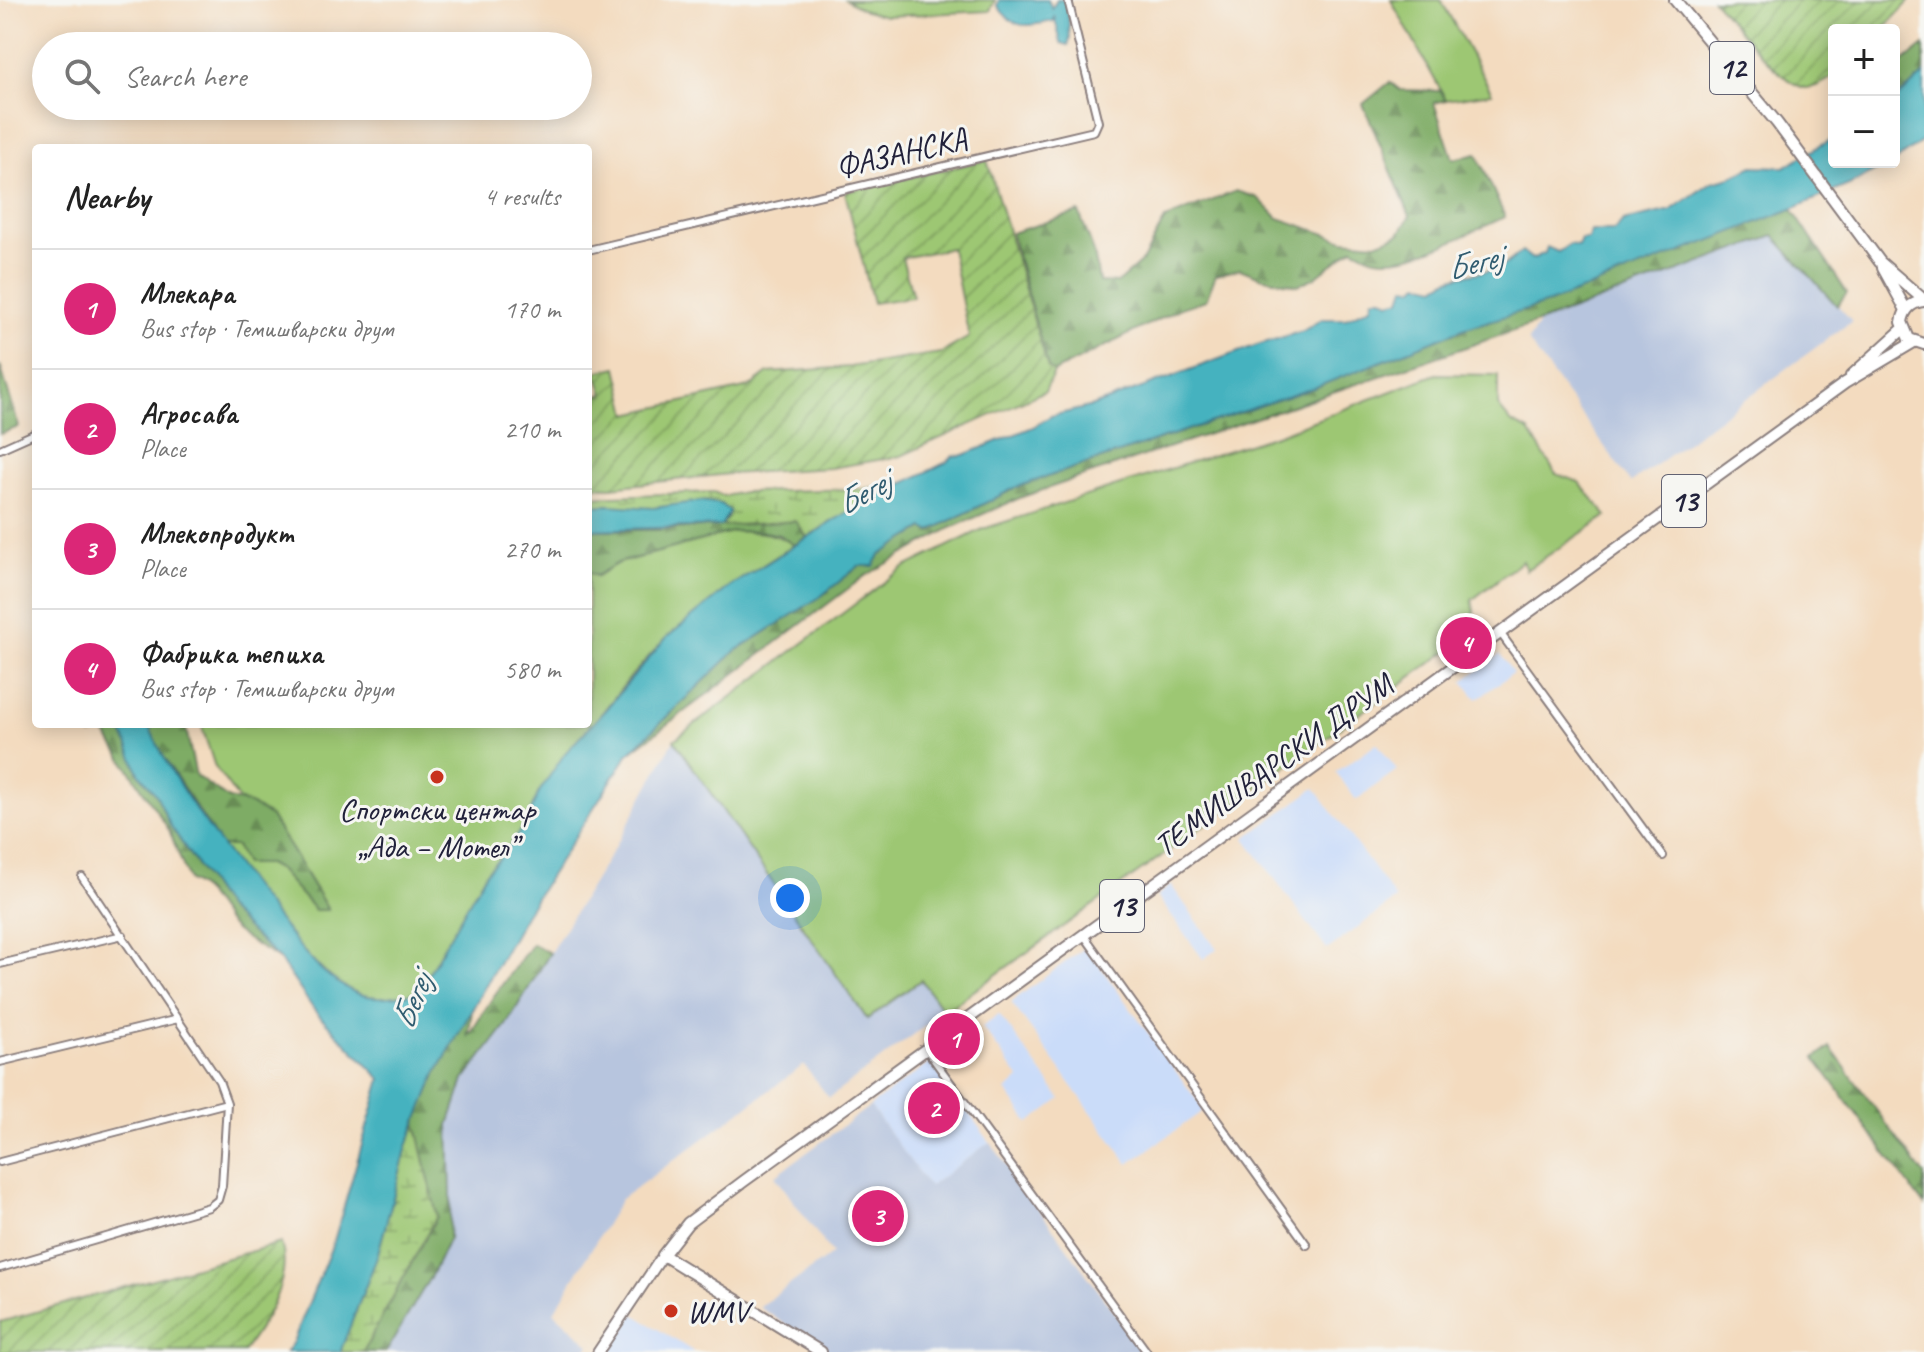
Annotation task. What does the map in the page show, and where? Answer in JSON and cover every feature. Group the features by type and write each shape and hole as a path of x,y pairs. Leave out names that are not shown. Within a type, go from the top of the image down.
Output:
{"main road":[{"name":"12","path":"1675,0 1777,123 1880,262 1906,310 1924,300 1880,262"},
{"path":"1906,310 1903,329 1919,343"},
{"name":"ТЕМИШВАРСКИ ДРУМ","path":"663,1255 696,1216 1845,383 1903,329"},
{"name":"ТЕМИШВАРСКИ ДРУМ","path":"1845,383 1919,343"},
{"path":"598,1352 663,1255 821,1352"}],"street":[{"name":"ФАЗАНСКА","path":"592,249 1094,131 1098,122 1096,110 1068,0"},
{"path":"0,449 32,435"},
{"path":"1501,634 1663,856"},
{"path":"0,1268 209,1207 218,1200 222,1186 227,1103 219,1081 82,877"},
{"path":"1083,934 1307,1245"},
{"path":"0,964 123,935"},
{"path":"0,1062 178,1019"},
{"path":"926,1049 1147,1352"},
{"path":"0,1162 227,1103"}],"shaded area":[{"path":"1774,236 1852,321 1631,483 1528,341 1540,322"},
{"path":"1500,654 1513,673 1477,699 1463,681"},
{"path":"674,740 867,1019 922,980 944,1012 829,1098 804,1065 621,1199 554,1312 590,1345 585,1352 387,1352 449,1238 449,1125 464,1080 506,1025 622,835"},
{"path":"1377,743 1397,770 1356,800 1336,772"},
{"path":"1315,788 1396,899 1327,950 1245,838"},
{"path":"1171,885 1217,949 1203,959 1157,896"},
{"path":"1086,947 1204,1110 1129,1164 1011,1002"},
{"path":"999,1014 1061,1099 1029,1123 1006,1090 1020,1079 982,1027"},
{"path":"931,1062 990,1142 929,1187 870,1106"},
{"path":"870,1106 929,1187 990,1142 1143,1352 827,1352 759,1307 832,1254 775,1176"},
{"path":"634,1314 694,1352 610,1352"}],"green space":[{"path":"846,0 995,0 990,11 886,16 865,11"},
{"path":"1391,0 1441,0 1492,93 1446,100"},
{"path":"1713,0 1911,0 1888,24 1828,24 1828,79 1809,88 1783,76"},
{"path":"1924,45 1924,74 1900,96 1900,64"},
{"path":"1390,82 1400,90 1441,91 1446,100 1434,103 1453,159 1477,154 1505,217 1442,246 1407,257 1376,258 1353,248 1314,278 1298,285 1240,269 1216,275 1206,300 1181,308 1054,372 1048,368 1011,233 1079,212 1094,252 1099,282 1117,283 1143,260 1165,219 1236,191 1258,198 1278,218 1344,240 1376,243 1399,234 1410,216 1363,104"},
{"path":"987,160 1048,368 1054,372 1045,391 901,456 831,468 592,486 592,398 604,394 596,372 617,367 628,414 749,387 768,373 850,367 941,353 969,337 951,248 902,258 913,297 873,303 845,192"},
{"path":"1792,209 1847,293 1837,306 1774,236 1540,322 1022,497 951,528 865,576 629,753 734,652 820,597 859,566 925,528 930,531 1017,487 1319,386 1405,350"},
{"path":"0,365 19,427 0,434"},
{"path":"1436,374 1498,375 1498,406 1512,423 1529,431 1556,474 1579,482 1607,516 1526,570 1522,561 1472,600 1478,629 944,1012 921,980 867,1019 674,740 903,568 983,529 1279,434"},
{"path":"902,483 807,537 796,521 721,526 729,516 721,504 695,503 652,508 592,506 592,497 713,492 725,496 743,492 862,489"},
{"path":"796,521 807,537 794,545 780,535 735,531 618,563 596,576 592,574 592,530 656,530"},
{"path":"735,531 773,535 794,545 732,585 666,638 592,725 592,574 597,576 615,564"},
{"path":"88,728 122,728 139,773 157,796 170,825 226,908 279,959 236,931 204,891 189,881 169,830 104,731 91,735"},
{"path":"150,728 186,728 196,776 229,799 250,804 271,817 328,910 315,910 279,870 268,864 245,864 236,846 221,846 158,748"},
{"path":"202,728 590,728 539,792 526,822 487,871 418,992 393,997 360,994 334,980 281,926 221,846 236,846 245,864 268,864 279,870 328,910 271,817 239,800 215,767"},
{"path":"532,944 550,953 506,1025 464,1080 449,1125 449,1238 432,1274 386,1352 363,1352 437,1216 416,1123 436,1074 473,1005 468,1037"},
{"path":"1830,1047 1924,1175 1924,1205 1815,1058"},
{"path":"416,1123 437,1216 363,1352 340,1352 377,1257"},
{"path":"281,1243 284,1257 280,1286 267,1315 243,1352 0,1352 0,1322"}],"water":[{"path":"999,0 1048,0 1052,8 1057,0 1067,0 1068,45 1061,43 1054,15 1054,21 1021,25 1003,13 997,5"},
{"path":"1924,74 1924,140 1900,157 1900,96"},
{"name":"Бегеј","path":"1828,141 1828,168 1881,168 1792,209 1549,303 1463,329 1319,386 1017,487 930,531 924,528 880,555 874,566 859,566 820,597 734,652 629,753 528,910 436,1074 407,1146 377,1257 340,1352 286,1352 293,1342 334,1241 381,1079 315,1011 279,959 226,908 170,825 157,796 139,773 121,728 150,728 172,772 201,818 295,941 326,974 352,991 368,996 393,997 418,992 487,871 526,822 539,792 565,753 588,728 592,728 592,724 666,638 732,585 857,506 947,462 953,456 964,455 1033,427 1051,416 1093,406 1303,331 1322,319 1345,319 1371,307 1373,298 1383,298 1389,302 1401,299 1405,287 1414,288 1419,283 1436,287 1452,278 1485,272 1502,266 1522,251 1532,259 1545,253 1547,247 1558,252 1570,244 1578,246 1581,239 1588,239 1591,231 1614,231 1623,221 1671,210 1712,182 1753,166 1784,167"},
{"path":"700,501 721,504 730,511 721,526 592,530 592,506 653,508"}],"place":[{"name":"Фабрика тепиха","path":"1466,643"},
{"name":"Спортски центар „Ада – Мотел”","path":"437,777"},
{"name":"Млекара","path":"954,1039"},
{"name":"Агросава","path":"934,1108"},
{"name":"Млекопродукт","path":"878,1216"},
{"name":"WMV","path":"671,1311"}]}
